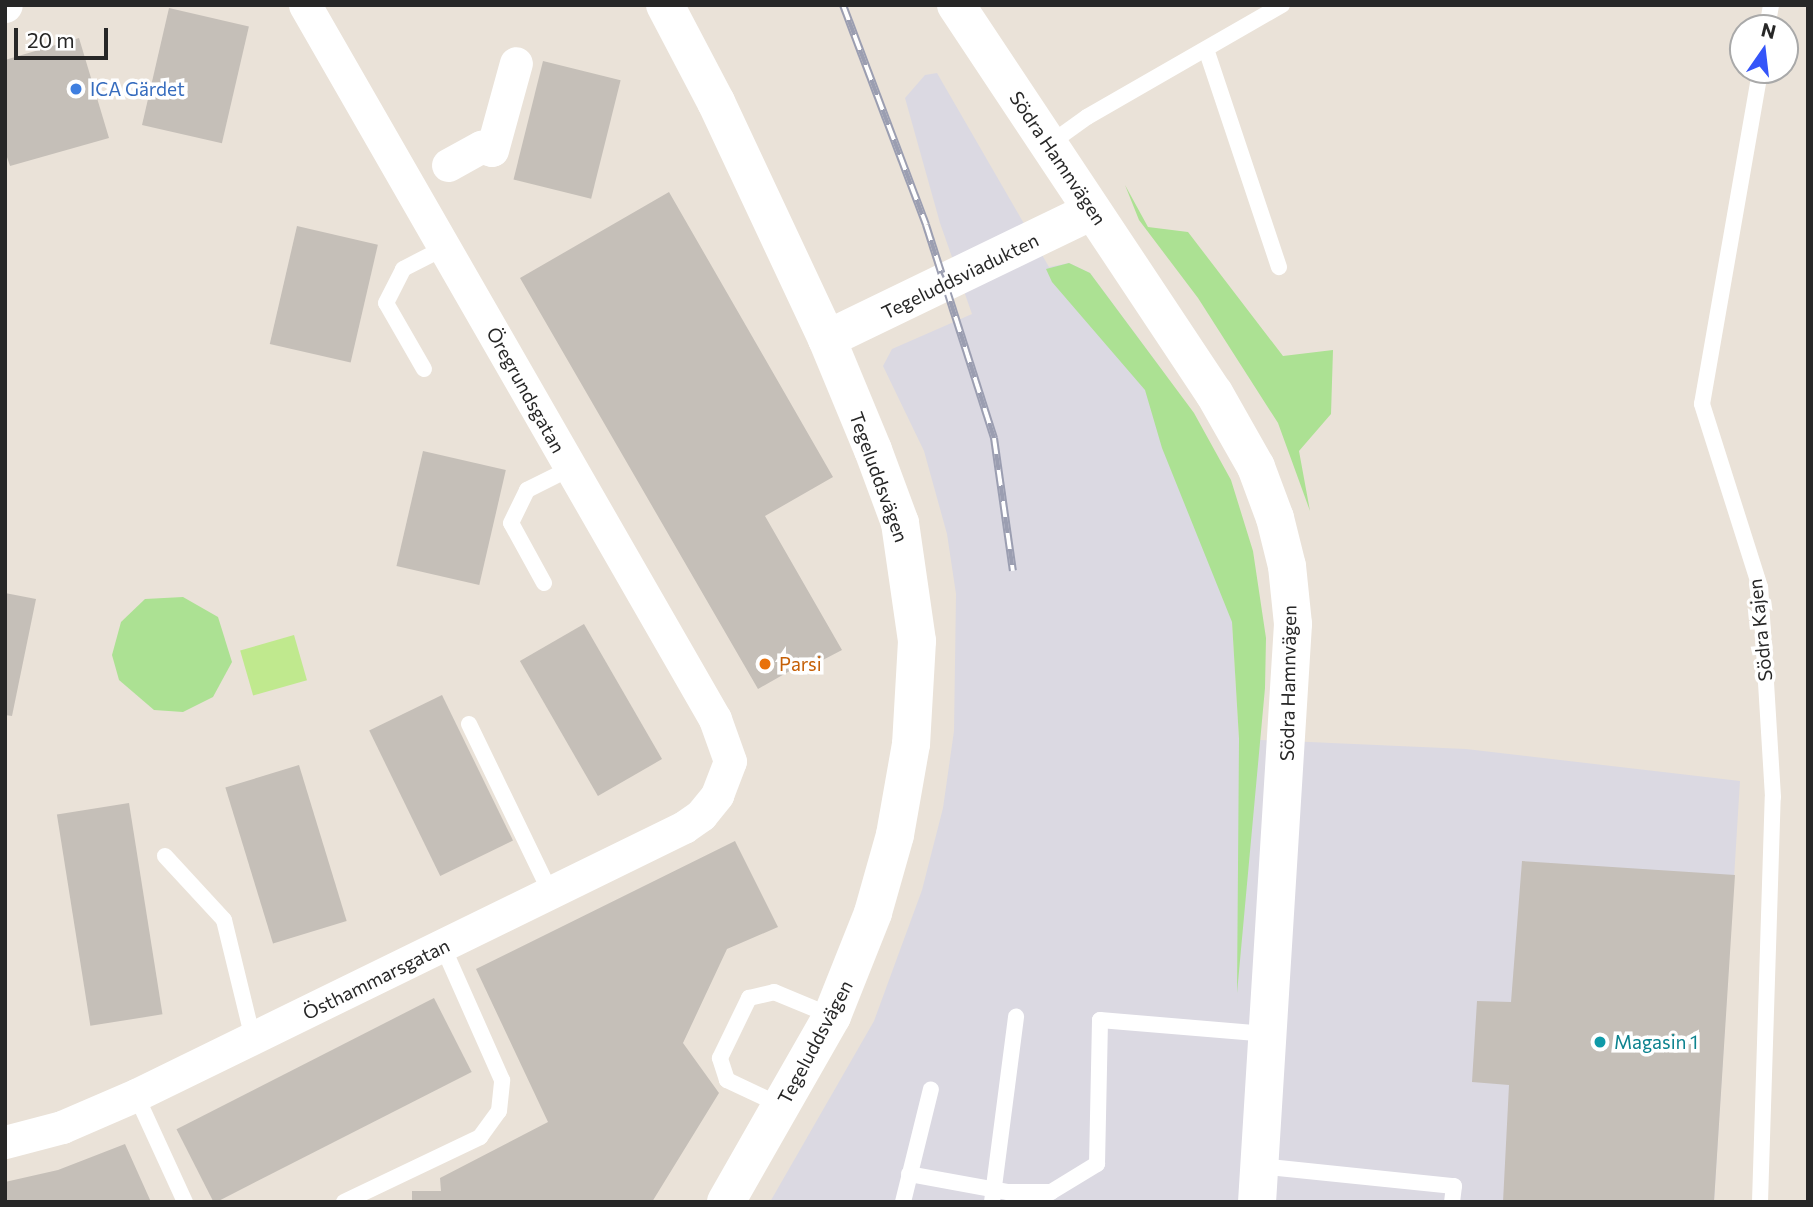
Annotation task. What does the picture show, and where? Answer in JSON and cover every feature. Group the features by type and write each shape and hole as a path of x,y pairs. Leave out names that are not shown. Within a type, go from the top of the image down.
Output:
{"main road":[{"name":"Tegeluddsvägen","path":"665,5 716,102 827,339 900,523 917,641 911,744 895,835 873,913 832,1016 726,1202"},
{"name":"Södra Hamnvägen","path":"956,5 1214,393 1256,467 1287,566 1293,624 1292,686 1258,1184"},
{"name":"Tegeluddsviadukten","path":"827,339 1092,211"}],"street":[{"name":"Öregrundsgatan","path":"305,5 715,719 730,761 724,780"},
{"path":"448,165 481,147 492,150 516,63"},
{"name":"Östhammarsgatan","path":"5,1142 62,1127 136,1095 551,894 684,827 701,815 724,780"}],"lane":[{"path":"1048,145 1283,5"},
{"path":"1206,49 1279,267"},
{"name":"Södra Kajen","path":"1758,84 1702,404 1760,587 1773,796 1759,1202"},
{"path":"424,369 386,303 403,269 446,247"},
{"path":"544,583 511,523 527,490 570,468"},
{"path":"469,724 551,894"},
{"path":"165,856 224,920 253,1039"},
{"path":"345,1202 480,1137 499,1111 502,1080 443,947"},
{"path":"782,1106 727,1080 720,1058 748,998 774,992 832,1016"},
{"path":"993,1196 1016,1017"},
{"path":"909,1174 993,1196 1051,1192 1097,1164 1100,1020 1268,1034"},
{"path":"902,1202 931,1089"},
{"path":"136,1095 185,1202"},
{"path":"1258,1184 1454,1186 1452,1202"}],"shaded area":[{"path":"937,73 1049,267 1069,263 1090,273 1162,370 1232,622 1239,739 1466,749 1740,781 1714,1202 770,1202 874,1021 922,890 943,808 954,731 956,594 947,534 924,451 883,366 892,349 972,314 940,223 905,98 925,75"}],"green space":[{"path":"1125,185 1148,227 1188,232 1283,356 1333,350 1331,414 1299,451 1310,511 1278,423 1198,298 1139,220"},
{"path":"1069,263 1090,273 1194,413 1231,480 1253,551 1266,638 1265,688 1237,993 1239,739 1232,622 1162,448 1145,390 1052,282 1046,269"},
{"path":"183,597 218,617 232,662 213,697 183,712 154,710 119,680 112,655 121,622 145,599"},
{"path":"294,635 307,680 253,696 240,650"}],"building":[{"path":"169,8 249,26 222,143 142,125"},
{"path":"79,38 109,138 10,166 5,151 5,60"},
{"path":"543,61 621,80 591,199 513,179"},
{"path":"669,192 833,477 765,516 842,650 819,662 816,656 758,689 520,278"},
{"path":"297,226 378,245 351,363 270,344"},
{"path":"423,451 506,470 479,585 396,566"},
{"path":"5,593 36,599 12,716 5,715"},
{"path":"584,624 662,759 598,796 520,661"},
{"path":"442,695 513,841 440,876 369,731"},
{"path":"299,765 347,921 273,943 225,788"},
{"path":"129,803 162,1014 90,1026 57,814"},
{"path":"735,841 778,927 727,949 683,1043 719,1093 652,1202 412,1202 412,1191 441,1191 440,1178 548,1122 476,969"},
{"name":"Magasin 1","path":"1522,861 1735,875 1714,1202 1503,1202 1509,1085 1472,1082 1477,1001 1511,1002"},
{"path":"434,998 472,1072 216,1202 214,1202 176,1129"},
{"path":"125,1144 151,1202 5,1202 5,1182 58,1170"}],"railway":[{"path":"843,5 926,225 994,438 1013,571"}],"place":[{"name":"ICA Gärdet","path":"76,89"},
{"name":"Parsi","path":"765,664"},
{"name":"Magasin 1","path":"1600,1042"}]}
